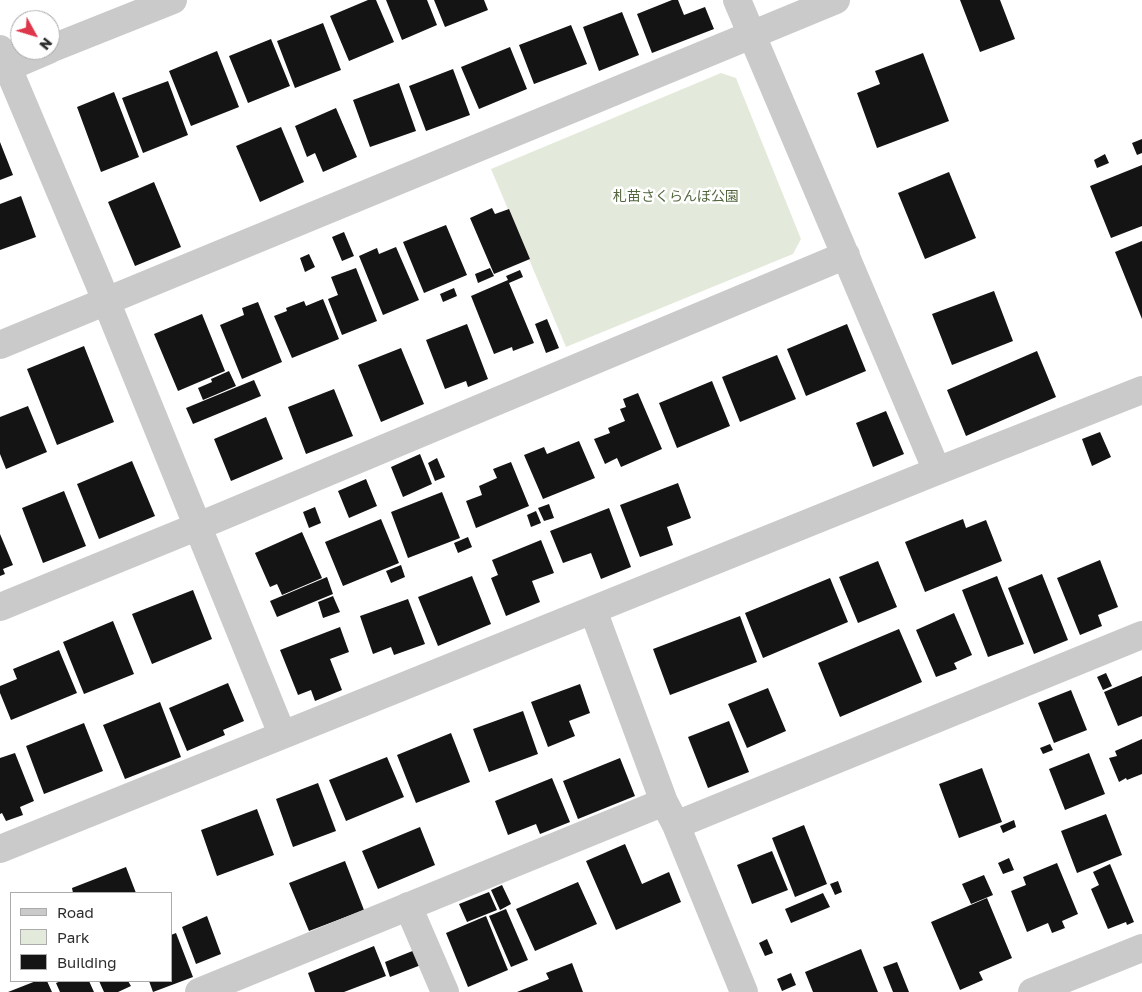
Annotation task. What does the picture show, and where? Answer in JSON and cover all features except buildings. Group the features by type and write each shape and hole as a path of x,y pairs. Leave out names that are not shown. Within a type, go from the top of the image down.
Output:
{"street":[{"path":"60,46 173,0"},
{"path":"737,0 937,471"},
{"path":"0,345 836,0"},
{"path":"3,62 106,302 282,734"},
{"path":"0,606 198,526 846,255"},
{"path":"0,849 282,734 1142,390"},
{"path":"593,610 670,814 744,992"},
{"path":"200,992 408,906 670,814 1142,634"},
{"path":"408,906 445,992"},
{"path":"1032,992 1142,948"}],"green space":[{"name":"札苗さくらんぼ公園","path":"721,73 736,78 801,239 793,254 566,347 491,169"}]}
